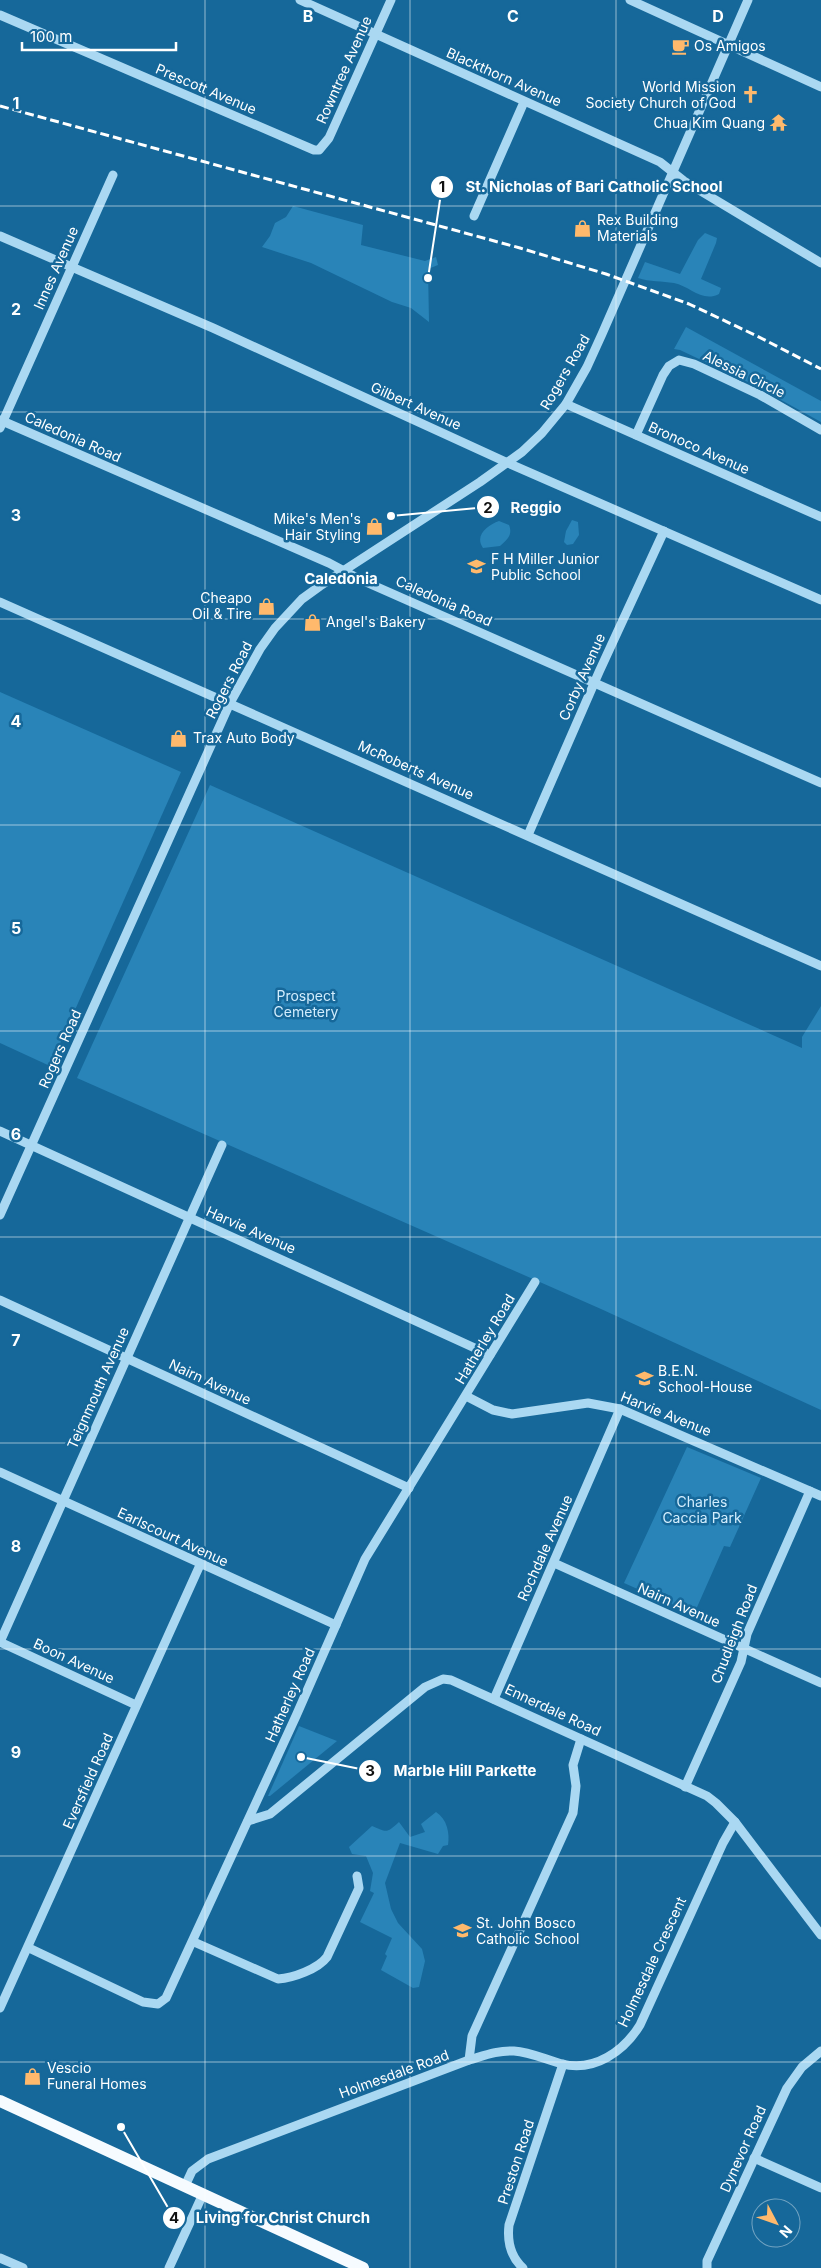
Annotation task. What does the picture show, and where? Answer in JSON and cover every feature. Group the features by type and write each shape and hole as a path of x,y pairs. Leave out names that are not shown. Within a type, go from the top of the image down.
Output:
{"main road":[{"path":"0,2101 363,2268"}],"street":[{"name":"Blackthorn Avenue","path":"300,0 660,162 673,172 821,263"},
{"name":"Rowntree Avenue","path":"320,150 329,138 391,0"},
{"path":"630,0 821,87"},
{"name":"Rogers Road","path":"0,1215 230,704 260,649 275,628 302,599 508,463 542,434 566,404 590,359 748,0"},
{"name":"Prescott Avenue","path":"0,15 304,147 320,150"},
{"path":"474,216 524,102"},
{"name":"Innes Avenue","path":"1,423 113,174"},
{"name":"Gilbert Avenue","path":"0,236 213,328 508,463 530,470 821,600"},
{"name":"Alessia Circle","path":"636,435 663,375 669,366 679,360 694,364 760,395 821,430"},
{"name":"Bronoco Avenue","path":"566,404 821,517"},
{"name":"Caledonia Road","path":"1,423 344,570 821,783"},
{"name":"Corby Avenue","path":"528,835 594,682 664,531"},
{"name":"McRoberts Avenue","path":"0,602 821,966"},
{"name":"Harvie Avenue","path":"0,1131 490,1355"},
{"name":"Teignmouth Avenue","path":"0,1642 222,1145"},
{"name":"Hatherley Road","path":"29,1948 143,2002 154,2004 163,2001 169,1993 194,1942 365,1559 535,1282"},
{"name":"Nairn Avenue","path":"0,1300 409,1488"},
{"name":"Harvie Avenue","path":"466,1396 493,1410 512,1414 588,1404 620,1409 821,1496"},
{"name":"Rochdale Avenue","path":"494,1699 620,1409"},
{"name":"Earlscourt Avenue","path":"0,1472 336,1625"},
{"name":"Chudleigh Road","path":"685,1787 740,1662 742,1648 770,1580 810,1491"},
{"name":"Eversfield Road","path":"0,2008 29,1948 200,1564"},
{"name":"Nairn Avenue","path":"554,1564 821,1683"},
{"name":"Boon Avenue","path":"0,1642 136,1705"},
{"name":"Ennerdale Road","path":"248,1821 270,1814 425,1687 443,1679 459,1683 716,1803 735,1822 821,1936"},
{"name":"Holmesdale Road","path":"185,2186 192,2172 208,2159 469,2060 472,2036 573,1813 576,1786 573,1764 576,1751 582,1739"},
{"name":"Holmesdale Crescent","path":"469,2060 493,2053 512,2051 528,2053 563,2064 581,2065 600,2060 619,2051 634,2035 723,1843 735,1822"},
{"path":"194,1942 278,1979 286,1979 320,1964 327,1957 359,1888 357,1876"},
{"name":"Dynevor Road","path":"707,2268 707,2261 777,2106 795,2075 809,2059 821,2051"},
{"name":"Preston Road","path":"523,2268 512,2255 509,2241 509,2225 563,2064"},
{"path":"754,2158 821,2188"},
{"path":"169,2268 202,2194"},
{"path":"0,2259 23,2268"}],"green space":[{"path":"293,206 363,225 361,245 425,261 436,257 438,265 428,269 429,322 411,308 392,302 311,263 262,247 270,236 275,223 286,217"},
{"path":"705,233 717,238 701,279 721,288 719,294 707,296 674,283 638,278 645,262 680,274 698,240"},
{"path":"686,327 821,401 821,422 750,383 680,350 674,349"},
{"path":"572,520 578,522 579,535 573,544 567,545 564,542 566,531"},
{"path":"499,521 509,525 509,537 500,546 483,548 480,539 483,531"},
{"path":"0,692 181,772 50,1066 0,1043"},
{"name":"Prospect Cemetery","path":"210,785 802,1048 802,1037 821,1006 821,1410 601,1309 77,1078"},
{"name":"Charles Caccia Park","path":"687,1447 761,1478 730,1547 724,1546 694,1614 624,1583"},
{"path":"299,1726 337,1741 268,1796"},
{"path":"436,1812 443,1818 447,1827 448,1845 443,1846 438,1854 400,1843 385,1883 391,1909 398,1923 422,1949 425,1961 419,1987 413,1988 381,1970 392,1938 360,1922 374,1893 370,1891 373,1873 366,1856 352,1854 349,1847 372,1826 386,1831 399,1822 410,1837 425,1832 421,1824"}],"railway":[{"path":"0,106 520,248 606,274 689,304 821,369"}],"place":[{"name":"Os Amigos","path":"680,46"},
{"name":"World Mission Society Church of God","path":"750,95"},
{"name":"Chua Kim Quang","path":"779,123"},
{"name":"Rex Building Materials","path":"583,228"},
{"name":"St. Nicholas of Bari Catholic School","path":"428,278"},
{"name":"Reggio","path":"391,516"},
{"name":"Mike's Men's Hair Styling","path":"375,527"},
{"name":"F H Miller Junior Public School","path":"477,567"},
{"name":"Cheapo Oil & Tire","path":"266,606"},
{"name":"Angel's Bakery","path":"312,622"},
{"name":"Trax Auto Body","path":"179,738"},
{"name":"B.E.N. School-House","path":"644,1379"},
{"name":"Marble Hill Parkette","path":"301,1757"},
{"name":"St. John Bosco Catholic School","path":"462,1931"},
{"name":"Vescio Funeral Homes","path":"33,2076"},
{"name":"Living for Christ Church","path":"121,2127"}],"district":[{"name":"Caledonia","path":"341,579"}]}
